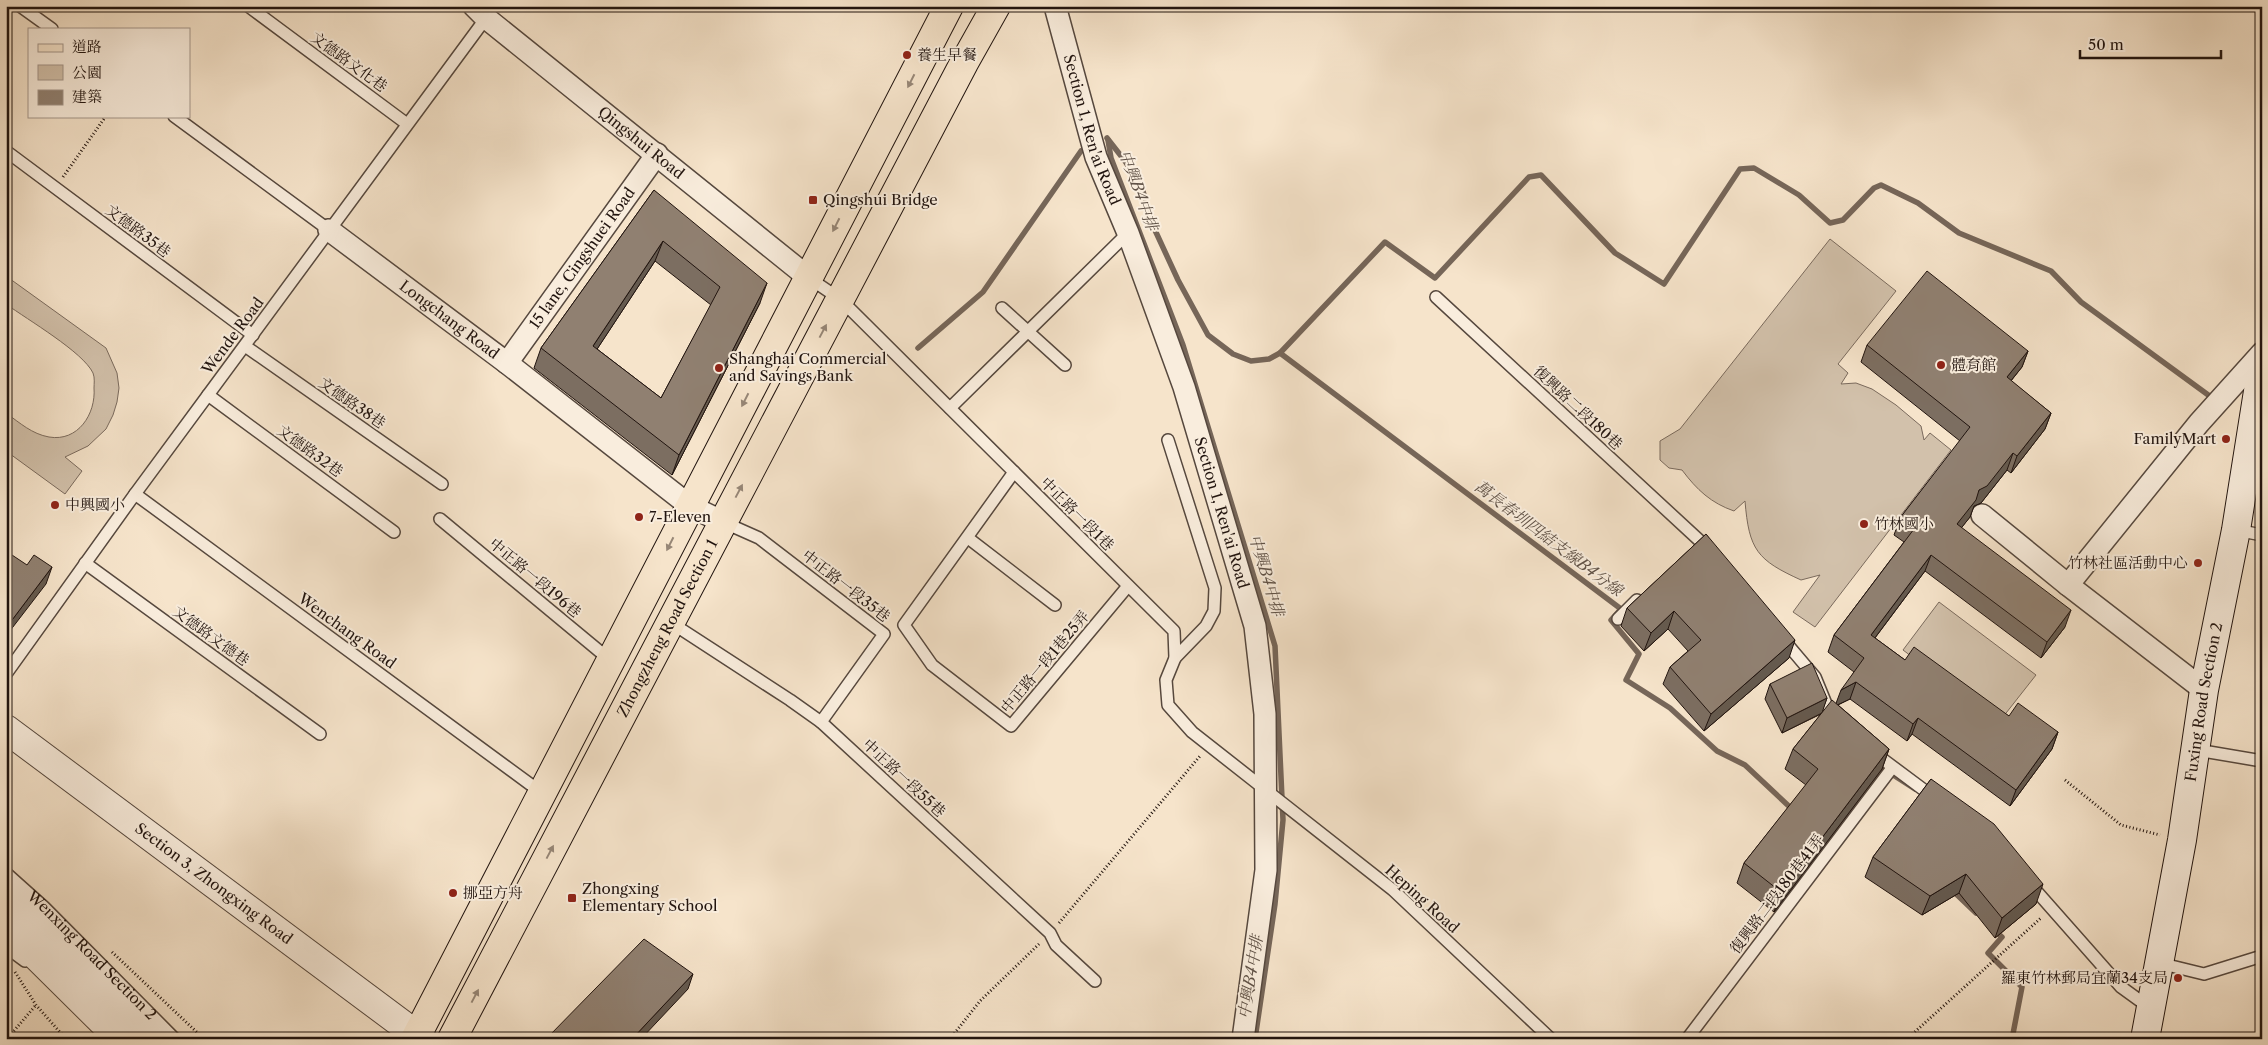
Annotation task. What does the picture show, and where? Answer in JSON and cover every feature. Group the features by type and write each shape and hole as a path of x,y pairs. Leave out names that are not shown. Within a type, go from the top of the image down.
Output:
{"main road":[{"path":"418,1038 610,660 949,6"},
{"name":"Zhongzheng Road Section 1","path":"452,1039 964,63 996,6"}],"street":[{"name":"Section 1, Ren'ai Road","path":"1055,6 1096,157 1128,233 1184,387 1255,626 1266,714 1266,870 1243,1039"},
{"name":"Qingshui Road","path":"480,12 809,278"},
{"name":"15 lane, Cingshuei Road","path":"507,363 657,154"},
{"name":"Longchang Road","path":"329,230 507,363 690,506 723,522"},
{"path":"2068,585 2199,423 2262,353"},
{"name":"Fuxing Road Section 2","path":"2146,1039 2197,750 2204,690 2249,532 2260,382"},
{"path":"1982,515 2068,585 2204,690"},
{"name":"Section 3, Zhongxing Road","path":"6,729 418,1038"},
{"name":"Wenxing Road Section 2","path":"6,891 22,904 158,1039"},
{"path":"6,926 113,1032"}],"lane":[{"path":"20,6 51,28"},
{"name":"文德路文化巷","path":"248,6 407,124"},
{"name":"Wende Road","path":"6,674 135,494 407,124 480,12"},
{"name":"Longchang Road","path":"177,118 329,230"},
{"name":"文德路35巷","path":"6,150 253,335"},
{"path":"950,408 1128,233"},
{"name":"中正路一段1巷","path":"809,278 840,299 1174,631 1176,658 1166,680 1168,705 1192,732 1265,791"},
{"name":"復興路二段180巷","path":"1436,297 1719,564"},
{"path":"1002,308 1065,365"},
{"name":"文德路38巷","path":"245,346 442,484"},
{"name":"文德路32巷","path":"208,394 394,532"},
{"path":"1168,440 1215,588 1214,612 1206,626 1176,658"},
{"path":"1014,472 968,538 1055,605"},
{"name":"Wenchang Road","path":"135,494 542,793"},
{"name":"中正路一段196巷","path":"440,519 610,660"},
{"name":"中正路一段35巷","path":"723,522 759,538 884,634 821,722"},
{"name":"中正路一段1巷25弄","path":"968,538 904,625 932,665 1011,726 1128,586"},
{"name":"文德路文德巷","path":"85,563 320,734"},
{"path":"1618,619 1645,593"},
{"name":"中正路一段55巷","path":"670,622 821,722 1050,933 1056,945 1095,981"},
{"path":"1777,632 1815,677 1831,716 1846,729"},
{"path":"1861,742 1892,768 1946,806"},
{"path":"2197,750 2262,761"},
{"name":"復興路二段180巷41弄","path":"1687,1039 1892,768"},
{"name":"Heping Road","path":"1265,791 1393,890 1551,1039"},
{"name":"Wenxing Road Section 2","path":"6,873 58,920 175,1039"},
{"path":"2021,873 2122,987 2150,1008"},
{"path":"6,947 113,1032"},
{"path":"2159,963 2204,974 2262,956"}],"path":[{"path":"55,188 105,118"},
{"path":"950,1039 980,1001 1050,933 1208,746"},
{"path":"2065,780 2121,825 2182,840"},
{"path":"1907,1039 2051,909"},
{"path":"12,968 36,1005 66,1039"},
{"path":"7,1039 36,1005"}],"green space":[{"path":"1830,239 1896,291 1838,364 1848,373 1841,384 1856,383 1872,389 1896,405 1921,426 1924,440 1930,433 1951,450 1815,627 1793,612 1820,575 1801,580 1774,566 1765,559 1758,551 1749,531 1745,501 1734,511 1711,500 1693,484 1682,470 1669,468 1660,460 1660,441 1680,429"},
{"path":"6,276 106,348 117,373 119,388 117,402 106,429 88,446 65,457 82,471 65,494 6,451 6,413 26,428 43,436 59,437 69,435 77,431 83,424 92,407 94,375 87,365 67,346 6,304"},
{"path":"1939,602 2036,675 1999,722 1903,650"}],"building":[{"path":"654,190 767,283 679,455 541,348","holes":["663,241 720,287 661,398 593,346"]},
{"path":"1927,271 2028,351 2007,377 2051,413 2017,456 2013,453 1987,486 1979,490 1976,500 1957,524 2071,610 2047,642 1931,555 1871,635 1905,660 1914,647 2009,716 2018,703 2058,732 2016,790 1918,718 1913,724 1856,682 1841,690 1864,658 1834,635 1914,529 1900,518 1970,427 1867,345"},
{"path":"1706,534 1795,640 1711,714 1670,667 1701,640 1674,611 1651,633 1627,608"},
{"path":"6,551 27,565 34,555 52,567 6,628"},
{"path":"1812,663 1827,698 1787,718 1770,684"},
{"path":"1832,700 1889,749 1781,892 1744,863 1818,769 1793,749"},
{"path":"1931,779 1994,824 2043,884 2002,918 1966,874 1930,896 1873,857"},
{"path":"644,939 693,974 632,1039 549,1039 548,1037"}],"waterway":[{"path":"1107,138 1125,161 1142,188 1154,228 1178,280 1208,335 1233,354 1251,361 1269,359 1280,353 1385,242 1435,278 1529,177 1541,175 1615,253 1664,284 1740,169 1754,168 1799,195 1830,223 1843,220 1874,188 1881,185 1918,203 1959,233 2051,271 2081,302 2211,397"},
{"name":"中興B4中排","path":"1108,140 1111,158 1183,345 1275,646 1283,820 1275,904 1255,1039"},
{"path":"918,348 983,292 1081,151"},
{"name":"萬長春圳四結支線B4分線","path":"1280,353 1621,609 1611,620 1639,654 1626,680 1670,708 1717,751 1745,765 1793,810"},
{"name":"萬長春圳四結支線B4分線","path":"1876,764 1915,789"},
{"name":"萬長春圳四結支線B4分線","path":"1952,890 1976,913"},
{"name":"萬長春圳四結支線B4分線","path":"1994,930 2002,937 1988,953 2022,987 2012,1039"}],"place":[{"name":"養生早餐","path":"907,55"},
{"name":"Qingshui Bridge","path":"813,200"},
{"name":"體育館","path":"1941,365"},
{"name":"Shanghai Commercial and Savings Bank","path":"719,368"},
{"name":"FamilyMart","path":"2226,439"},
{"name":"中興國小","path":"55,505"},
{"name":"7-Eleven","path":"639,517"},
{"name":"竹林國小","path":"1864,524"},
{"name":"竹林社區活動中心","path":"2198,563"},
{"name":"挪亞方舟","path":"453,893"},
{"name":"Zhongxing Elementary School","path":"572,898"},
{"name":"羅東竹林郵局宜蘭34支局","path":"2178,978"}]}
